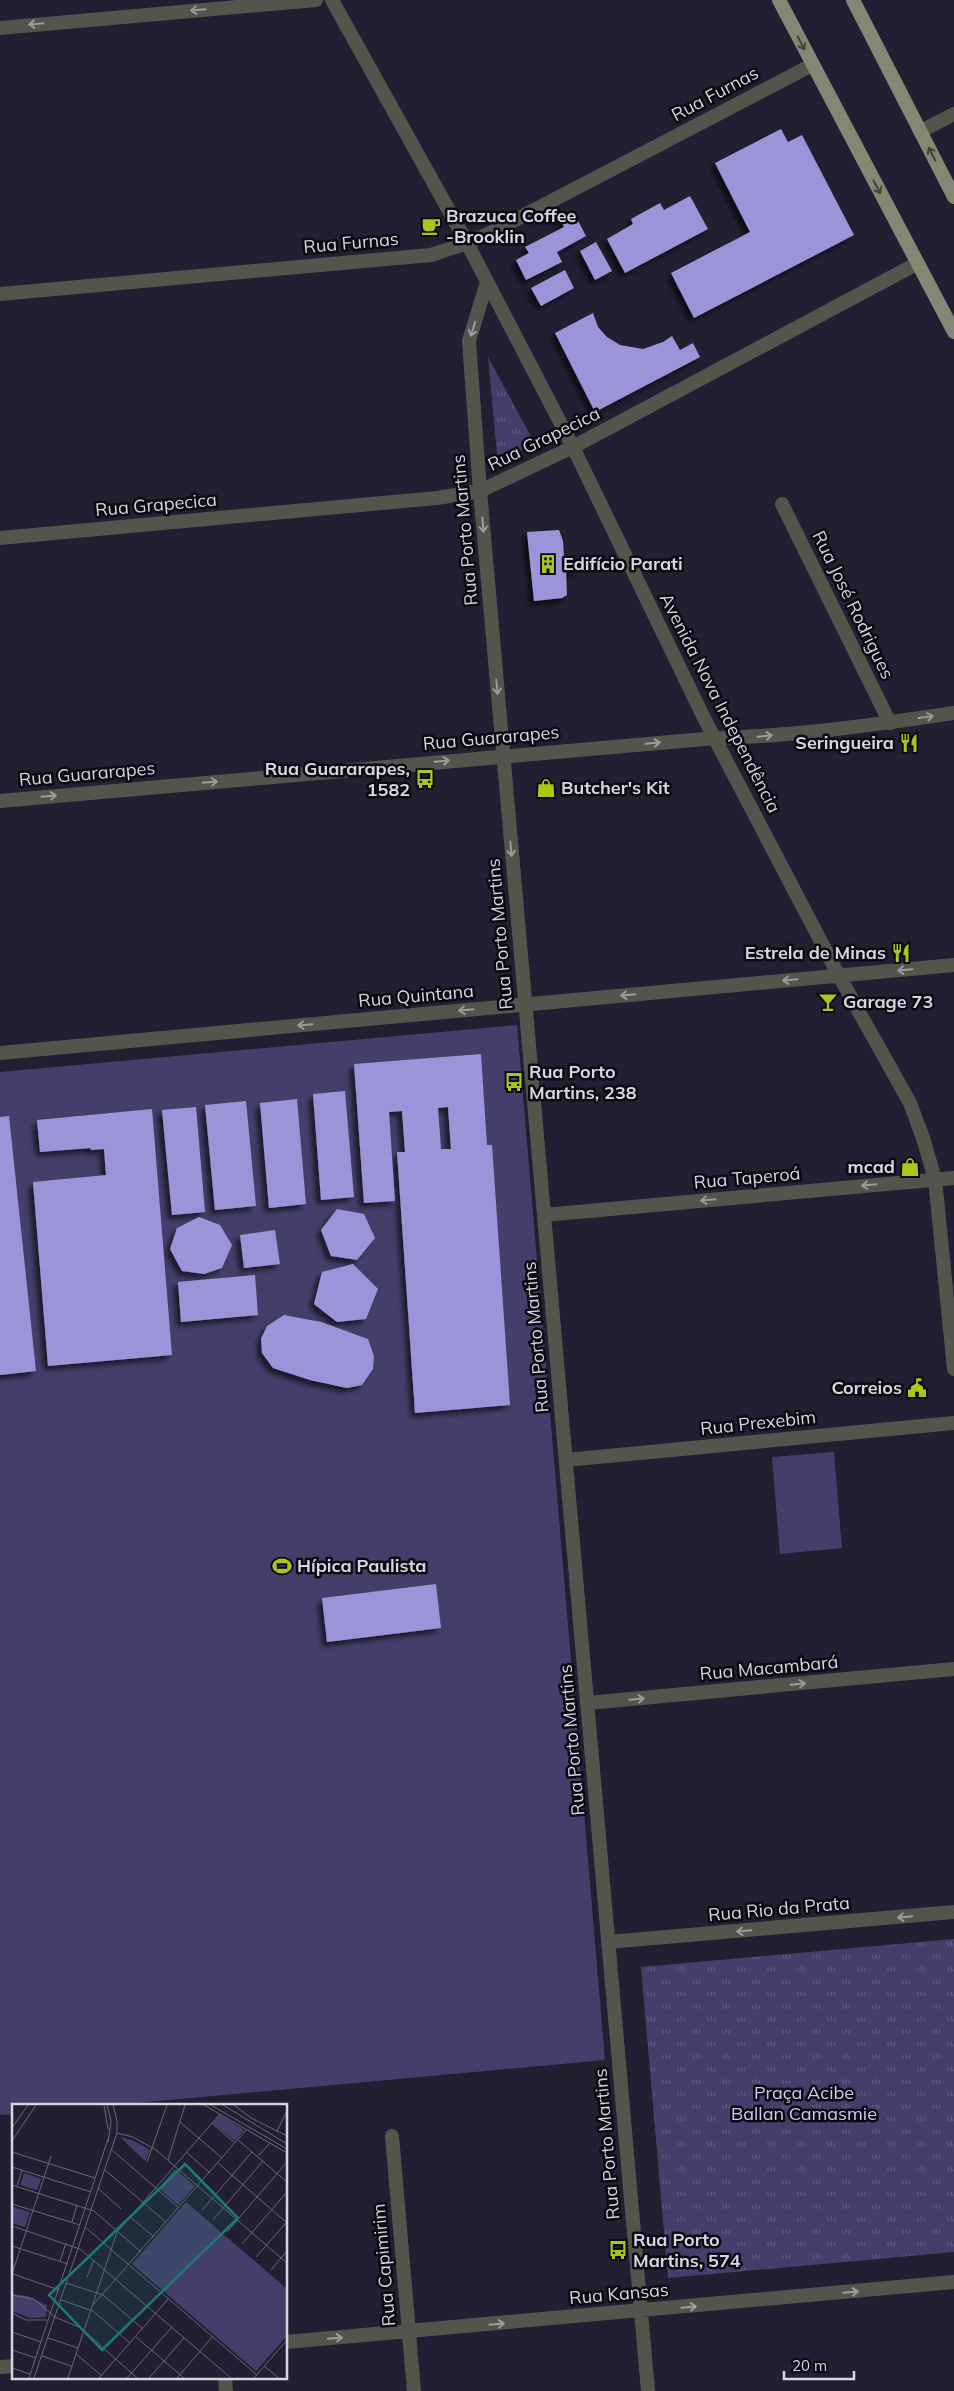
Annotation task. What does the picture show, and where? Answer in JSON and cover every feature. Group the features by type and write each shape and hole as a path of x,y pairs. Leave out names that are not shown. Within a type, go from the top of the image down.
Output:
{"main road":[{"path":"779,0 954,332"},
{"path":"853,0 954,198"}],"street":[{"path":"0,28 316,0"},
{"name":"Avenida Nova Independência","path":"332,0 467,243 573,447 704,718 839,976 910,1103 935,1179 954,1368"},
{"name":"Rua Furnas","path":"0,294 431,255 467,243 812,65"},
{"path":"920,131 954,114"},
{"name":"Rua Grapecica","path":"0,538 437,498 480,491 573,447 918,263"},
{"name":"Rua Porto Martins","path":"487,282 469,341 480,491 648,2391"},
{"name":"Rua José Rodrigues","path":"782,504 890,722"},
{"name":"Rua Guararapes","path":"0,801 503,756 716,738 753,737 954,713"},
{"name":"Rua Quintana","path":"0,1053 954,965"},
{"name":"Rua Taperoá","path":"544,1215 954,1178"},
{"name":"Rua Prexebim","path":"566,1460 954,1423"},
{"name":"Rua Macambará","path":"588,1703 954,1669"},
{"name":"Rua Rio da Prata","path":"608,1942 954,1912"},
{"name":"Rua Capimirim","path":"392,2136 414,2391"},
{"name":"Rua Kansas","path":"288,2342 954,2282"},
{"path":"225,2378 226,2391"}],"green space":[{"path":"488,357 534,442 498,465"},
{"name":"Hípica Paulista","path":"517,1025 605,2060 125,2104 12,2104 12,2114 0,2115 0,1072"},
{"path":"834,1452 842,1548 780,1554 772,1457"},
{"name":"Praça Acibe Ballan Camasmie","path":"954,1939 954,2252 668,2278 641,1967"}],"building":[{"path":"781,129 788,142 802,135 854,235 694,318 671,273 750,232 715,163"},
{"path":"690,196 708,229 625,273 607,239 633,224 631,219 660,203 664,210"},
{"path":"574,213 586,236 557,252 562,262 526,280 516,260 529,253 525,247 564,227 561,220"},
{"path":"596,242 612,271 595,280 580,251"},
{"path":"565,270 574,288 541,306 531,288"},
{"path":"593,313 598,327 607,337 620,345 643,349 663,342 672,336 680,350 693,343 700,357 595,412 555,333"},
{"name":"Edifício Parati","path":"559,530 563,541 564,556 573,557 578,569 566,571 567,595 562,598 534,601 527,532"},
{"path":"481,1054 487,1145 492,1145 510,1405 415,1413 397,1152 405,1152 402,1111 389,1112 395,1201 364,1203 354,1064","holes":["448,1107 451,1149 441,1149 438,1108"]},
{"path":"345,1091 354,1197 321,1200 313,1094"},
{"path":"297,1099 306,1204 269,1208 260,1103"},
{"path":"246,1101 256,1206 215,1210 205,1105"},
{"path":"196,1107 205,1212 172,1215 162,1110"},
{"path":"152,1109 172,1355 48,1366 33,1182 106,1175 104,1149 91,1150 90,1148 40,1152 37,1120"},
{"path":"9,1116 36,1371 0,1375 0,1117"},
{"path":"337,1209 364,1214 375,1238 357,1260 331,1256 321,1230"},
{"path":"199,1217 220,1225 232,1245 222,1268 204,1274 182,1271 170,1249 177,1228"},
{"path":"275,1230 280,1264 244,1268 240,1235"},
{"path":"353,1264 378,1289 366,1319 337,1322 314,1304 322,1272"},
{"path":"255,1275 258,1315 181,1322 178,1282"},
{"path":"284,1315 321,1322 368,1339 374,1356 373,1369 362,1385 347,1388 310,1380 273,1368 262,1353 261,1339 267,1326"},
{"path":"436,1584 441,1628 327,1642 322,1598"}],"place":[{"name":"Brazuca Coffee -Brooklin","path":"431,226"},
{"name":"Edifício Parati","path":"548,564"},
{"name":"Seringueira","path":"909,743"},
{"name":"Rua Guararapes, 1582","path":"425,779"},
{"name":"Butcher's Kit","path":"546,788"},
{"name":"Estrela de Minas","path":"901,953"},
{"name":"Garage 73","path":"828,1002"},
{"name":"Rua Porto Martins, 238","path":"514,1082"},
{"name":"mcad","path":"910,1167"},
{"name":"Correios","path":"917,1388"},
{"name":"Hípica Paulista","path":"282,1566"},
{"name":"Rua Porto Martins, 574","path":"618,2250"}]}
